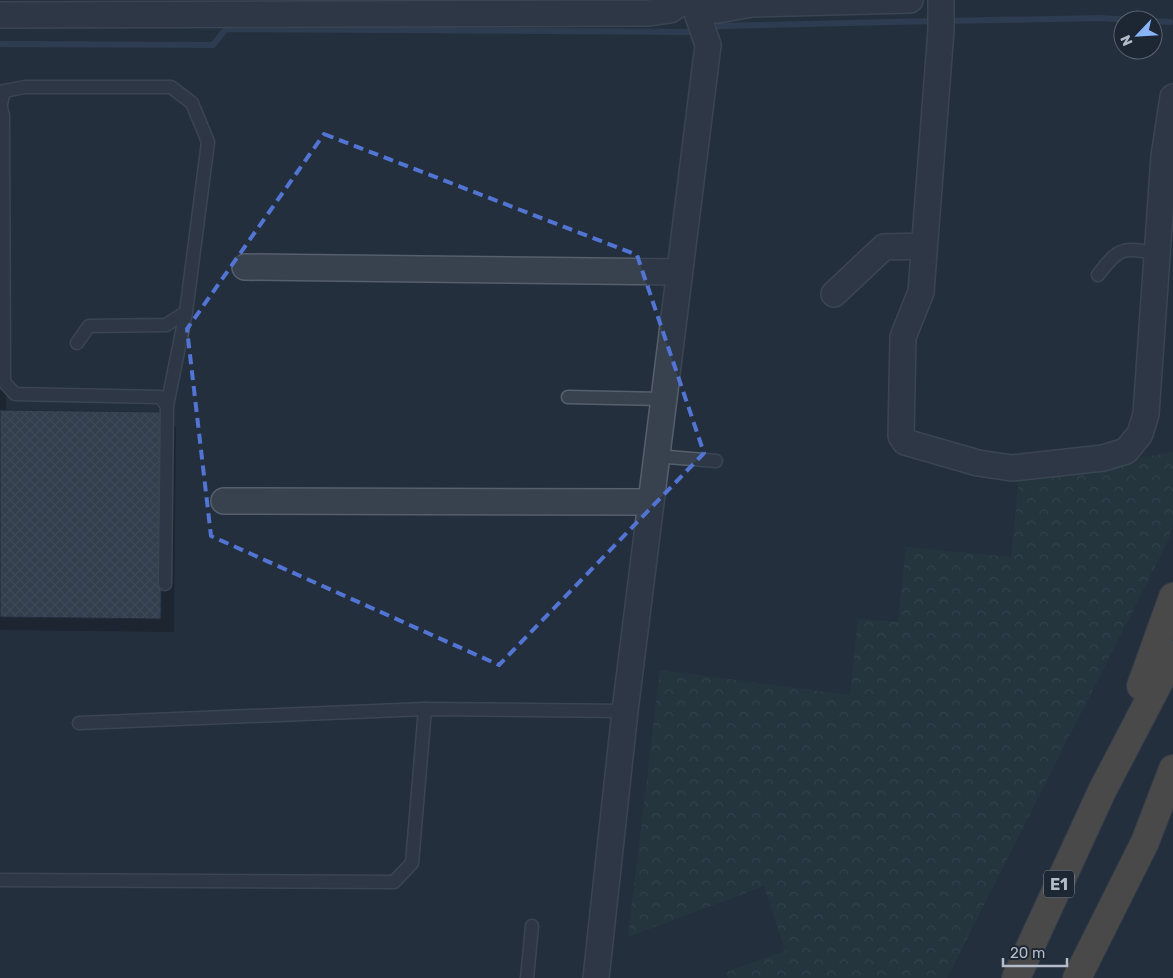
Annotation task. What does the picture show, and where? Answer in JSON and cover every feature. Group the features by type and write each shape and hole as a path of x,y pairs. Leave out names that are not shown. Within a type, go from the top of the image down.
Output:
{"highway":[{"path":"1102,791 1173,597"},
{"name":"E1","path":"1016,978 1102,791 1173,655"},
{"path":"1077,978 1145,842 1173,769"},
{"path":"1145,842 1173,810"}],"street":[{"path":"0,15 649,13 670,10 695,16 752,4 910,0"},
{"path":"941,13 920,292 903,337 900,436 905,442 978,463 1012,468 1102,458 1126,451 1140,434 1146,414 1164,156 1173,97"},
{"path":"596,978 625,711 679,272 695,16"},
{"path":"834,294 884,247 924,246"},
{"path":"245,267 679,272"},
{"path":"224,501 650,502"}],"lane":[{"path":"165,584 167,406 186,312 208,142 192,103 171,86 25,87 4,91 0,104 3,115 4,382 15,394 160,397 167,406"},
{"path":"1098,276 1112,257 1128,249 1157,253"},
{"path":"77,343 89,326 166,325 186,312"},
{"path":"568,398 663,399"},
{"path":"656,456 716,461"},
{"path":"79,723 425,709 625,711"},
{"path":"0,880 394,882 412,863 425,709"},
{"path":"527,978 532,926"}],"highlighted area":[{"path":"324,134 637,255 704,453 499,665 211,536 187,329"}],"green space":[{"path":"1173,452 1173,525 1168,541 947,978 728,978 727,972 785,951 764,886 628,937 660,670 850,695 858,619 898,622 906,547 1011,557 1019,479"}],"building":[{"path":"0,410 162,412 161,619 0,617"}],"waterway":[{"path":"946,21 1113,19"},
{"path":"708,28 720,26 936,21"},
{"path":"1163,22 1170,22"},
{"path":"0,44 213,45 226,29 690,32 699,30"}]}
